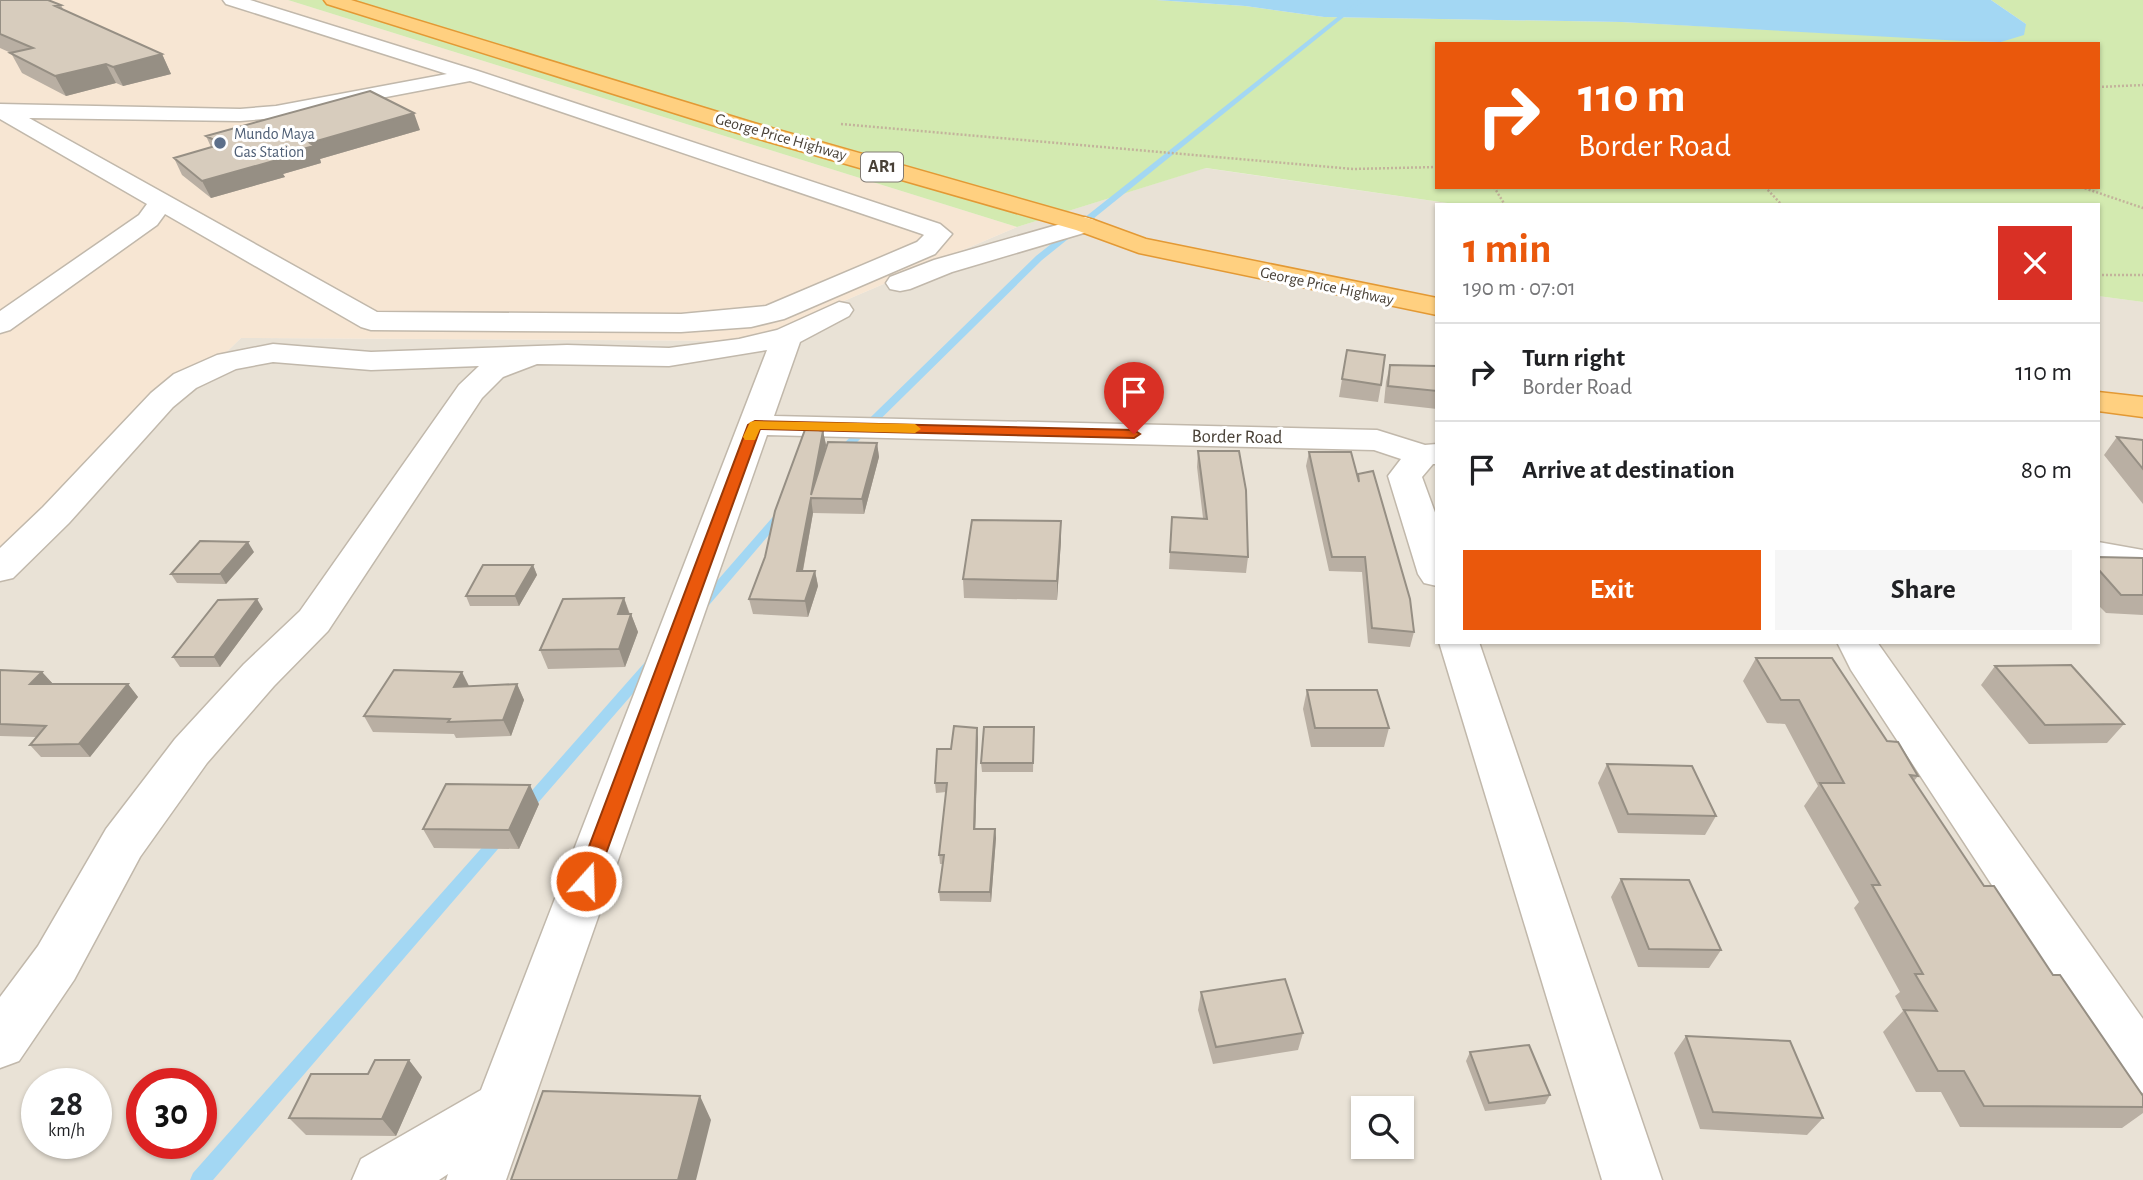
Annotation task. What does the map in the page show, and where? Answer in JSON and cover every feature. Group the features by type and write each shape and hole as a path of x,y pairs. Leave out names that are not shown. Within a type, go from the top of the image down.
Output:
{"highway":[{"name":"George Price Highway","path":"333,0 746,128 1085,225 1139,245 1435,307"},
{"path":"2100,401 2143,407"}],"street":[{"path":"1,110 371,321 681,323 751,318 774,313 926,248 939,234 931,229 471,75 232,0"},
{"path":"1,110 199,116 252,114 342,101 471,75"},
{"path":"0,324 148,220 162,200"},
{"path":"0,569 56,515 162,400 185,381 228,361 273,353 391,361 533,355 669,357 739,348 788,337 853,303 943,266 1085,225"},
{"path":"476,1180 788,337"},
{"path":"0,1042 56,963 123,843 191,751 259,674 314,621 470,392 492,371 533,355"},
{"name":"Border Road","path":"755,425 1377,440 1430,454"},
{"path":"1430,454 1405,477 1435,568"},
{"path":"2100,554 2143,562"},
{"path":"1460,644 1632,1180"},
{"path":"1858,644 1866,660 2143,1066"},
{"path":"382,1180 502,1110"}],"path":[{"path":"2100,88 2143,85"},
{"path":"834,124 1340,168 1435,167"},
{"path":"1767,189 1780,203"},
{"path":"2087,189 2143,208"},
{"path":"2100,275 2143,275"}],"shaded area":[{"path":"0,0 288,0 1017,227 750,341 241,338 0,571"},
{"path":"1205,168 1447,203 1435,203 1435,644 2100,644 2100,296 2143,302 2143,1180 0,1180 0,571 241,338 750,341 1017,227"}],"green space":[{"path":"288,0 1156,0 1245,6 1324,17 1621,22 2001,42 2026,24 1991,0 2143,0 2143,302 2100,296 2100,203 1447,203 1206,168 1017,227"}],"water":[{"path":"1156,0 1991,0 2026,24 2024,35 2001,42 1963,41 1621,22 1324,17 1245,6"}],"building":[{"path":"0,0 48,0 61,5 55,6 162,54 113,67 106,64 55,76 10,53 33,48 0,34"},
{"path":"370,91 414,113 310,143 314,146 273,157 277,160 202,181 174,158 222,144 206,136"},
{"path":"1347,350 1385,355 1381,385 1342,379"},
{"path":"1390,365 1435,366 1435,391 1388,386"},
{"path":"806,427 823,431 811,495 828,442 877,443 862,499 811,498 797,571 815,571 805,601 749,599 765,557 775,511"},
{"path":"2117,437 2143,440 2143,469"},
{"path":"1198,451 1239,451 1246,490 1248,557 1170,552 1172,517 1207,519"},
{"path":"1309,452 1351,452 1359,482 1358,474 1373,471 1410,599 1414,632 1372,628 1365,557 1332,557"},
{"path":"972,520 1061,521 1057,581 963,579"},
{"path":"200,541 248,542 220,574 171,574"},
{"path":"2100,557 2143,558 2143,595 2121,595 2100,571"},
{"path":"483,565 533,565 515,596 466,596"},
{"path":"624,598 618,614 631,614 619,649 540,650 563,599"},
{"path":"257,599 214,657 173,657 218,600"},
{"path":"1756,658 1832,658 1887,741 1898,742 1918,776 1910,775 1984,886 1994,886 2053,975 2060,975 2143,1096 2143,1107 1984,1106 1964,1071 1938,1071 1904,1010 1937,1011 1915,974 1923,974 1872,885 1880,885 1820,783 1844,783 1799,700 1781,700"},
{"path":"2071,665 2124,724 2045,725 1995,666"},
{"path":"0,670 42,672 30,684 128,684 79,744 30,745 46,726 0,724"},
{"path":"394,670 462,672 454,687 517,684 503,720 448,722 450,719 364,716"},
{"path":"1307,690 1377,690 1389,728 1315,728"},
{"path":"954,726 977,728 974,829 995,829 990,892 939,892 944,855 939,855 947,783 935,783 937,749 951,749"},
{"path":"984,727 1034,727 1033,763 981,763"},
{"path":"1607,764 1692,766 1716,816 1628,814"},
{"path":"446,784 530,785 509,830 423,829"},
{"path":"1621,879 1689,880 1721,950 1649,949"},
{"path":"1285,979 1303,1033 1216,1047 1201,992"},
{"path":"1686,1036 1790,1041 1823,1118 1713,1112"},
{"path":"1529,1045 1550,1095 1489,1103 1470,1052"},
{"path":"375,1060 409,1060 382,1119 289,1118 311,1074 368,1074"},
{"path":"543,1091 700,1096 678,1180 511,1180"}],"waterway":[{"path":"841,452 1039,258 1362,0"},
{"path":"700,608 782,513"},
{"path":"525,808 651,664"},
{"path":"200,1180 499,838"}],"slow traffic":[{"path":"750,437 755,425 915,429"}],"place":[{"name":"Mundo Maya Gas Station","path":"220,143"}],"route":[{"path":"586,881 755,425 1134,434"}]}
